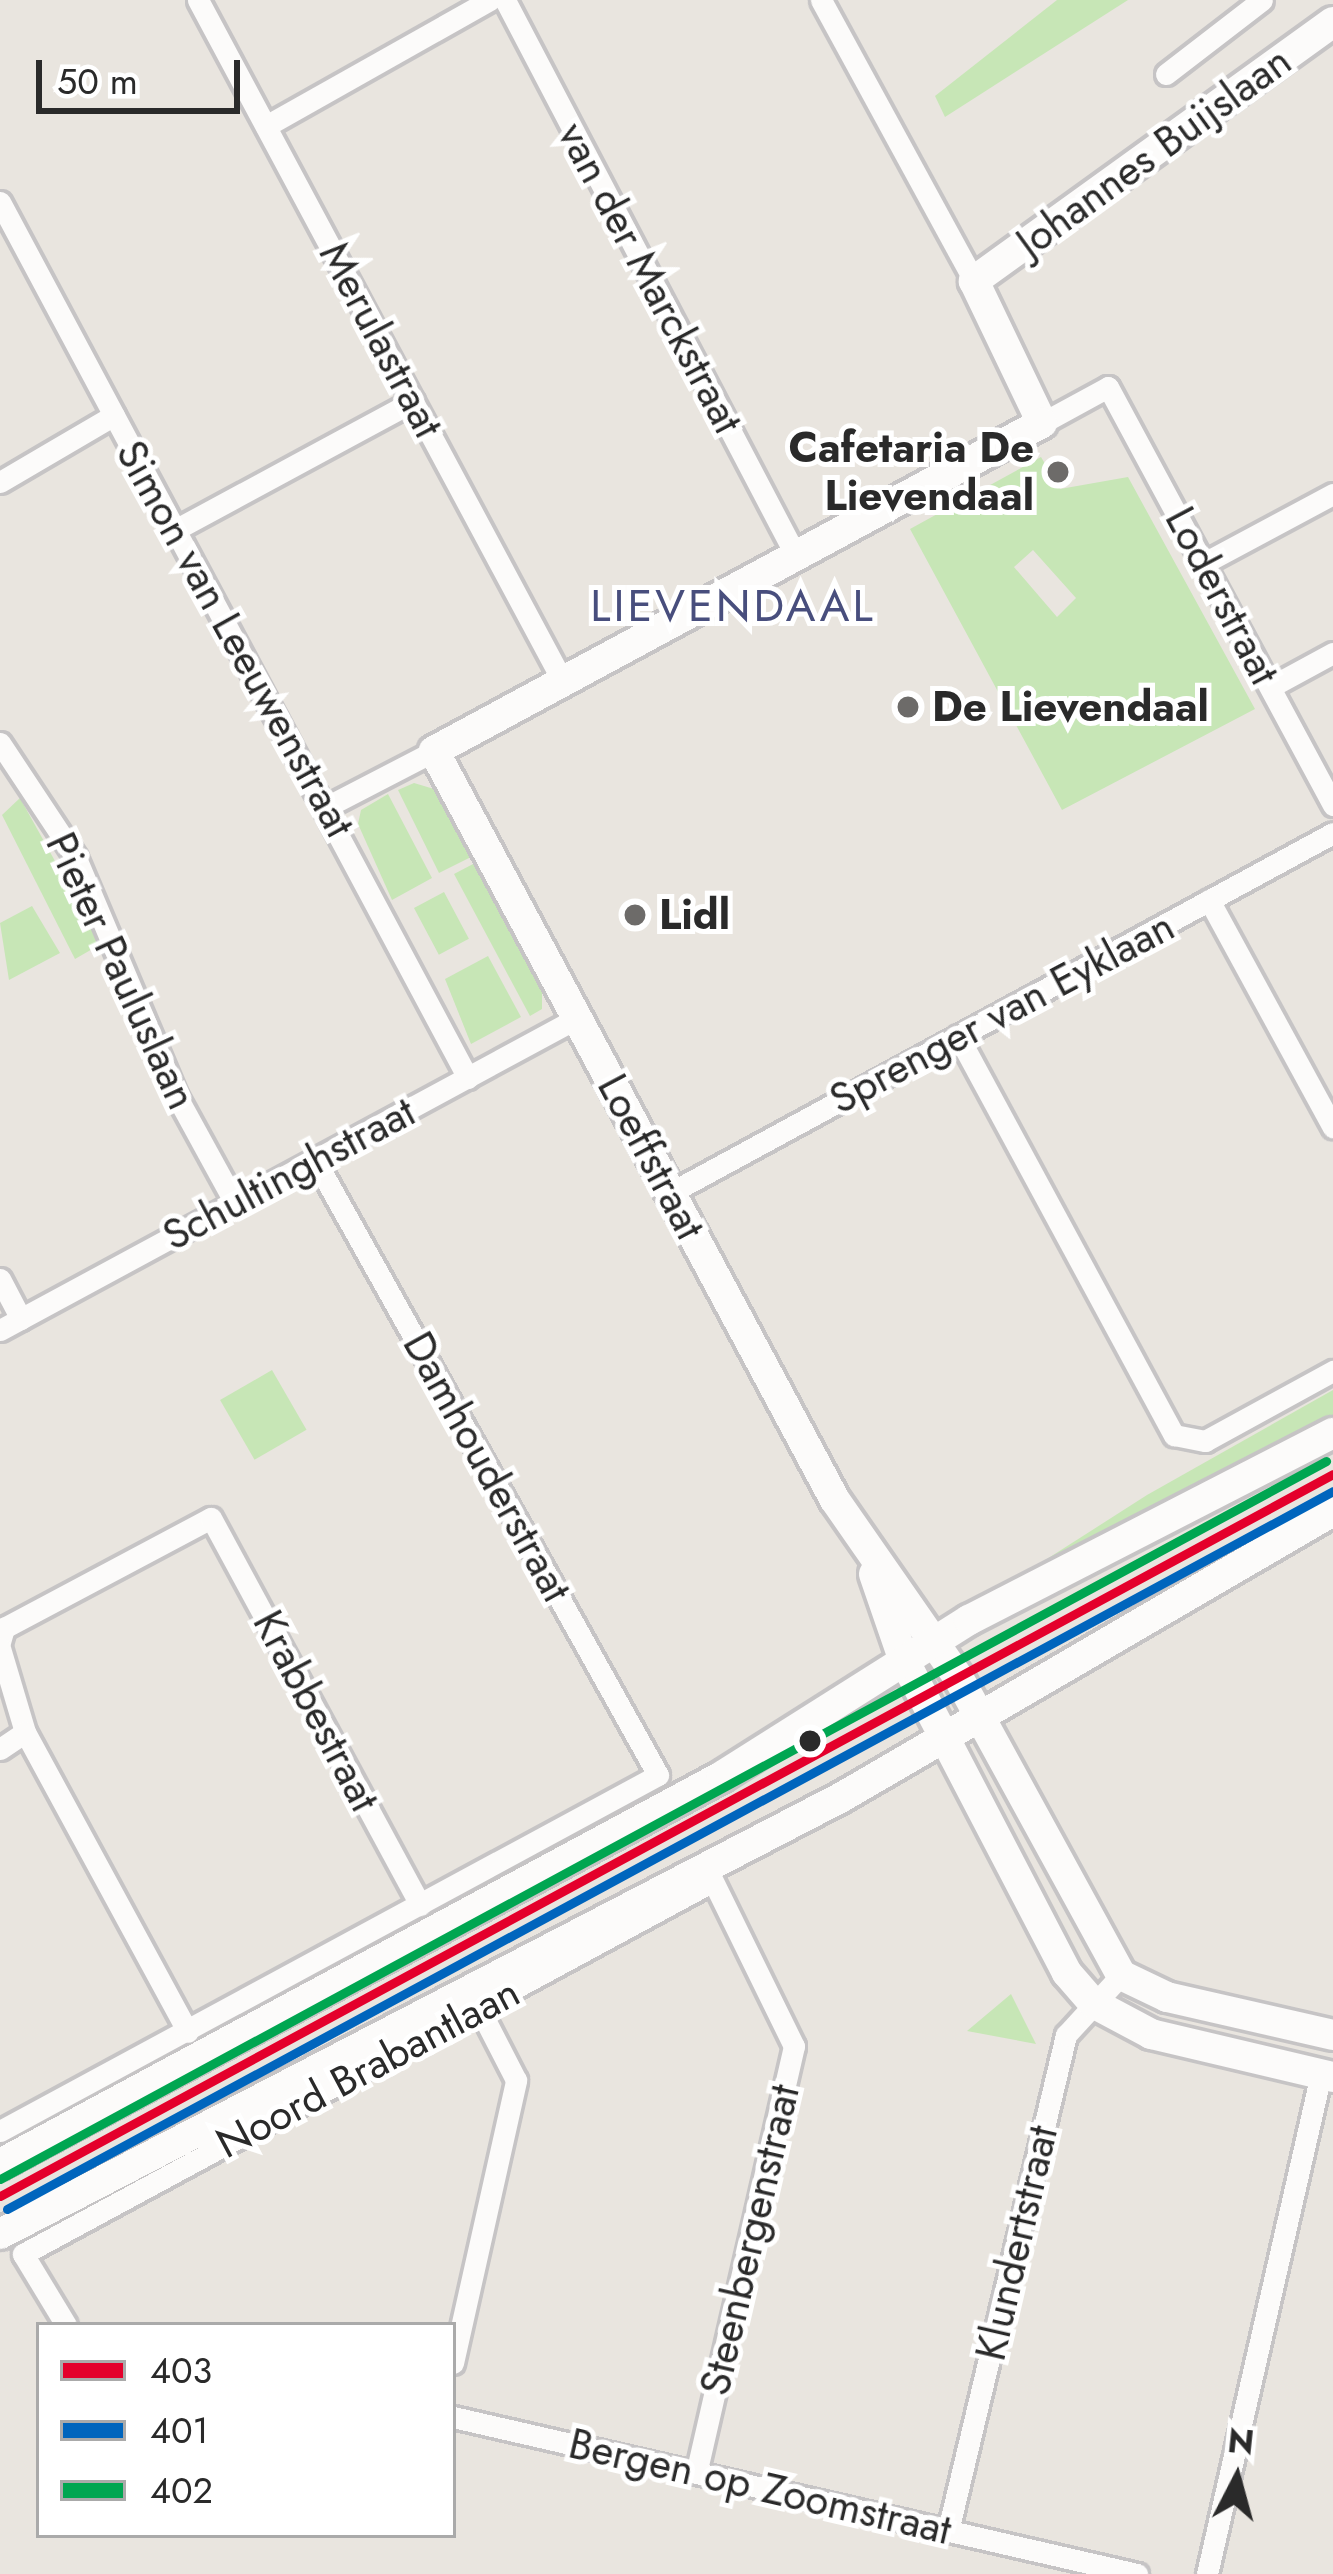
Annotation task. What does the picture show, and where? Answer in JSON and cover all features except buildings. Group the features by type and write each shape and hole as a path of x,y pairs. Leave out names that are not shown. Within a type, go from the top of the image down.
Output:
{"street":[{"name":"Merulastraat","path":"198,0 562,682"},
{"path":"266,126 490,0"},
{"name":"van der Marckstraat","path":"505,0 796,556"},
{"path":"328,806 1042,423 974,281 821,0"},
{"name":"Johannes Buijslaan","path":"1166,74 1262,0"},
{"name":"Johannes Buijslaan","path":"974,281 1333,22"},
{"name":"Simon van Leeuwenstraat","path":"0,202 173,531 328,806 468,1078"},
{"name":"Loderstraat","path":"1042,423 1108,387 1274,685 1333,805"},
{"path":"173,531 413,401"},
{"path":"0,452 8,477 114,416"},
{"path":"1207,562 1333,494"},
{"path":"1274,685 1333,653"},
{"name":"Pieter Pauluslaan","path":"0,743 76,858 177,1097 235,1203"},
{"name":"Loeffstraat","path":"434,751 871,1562 932,1642 982,1720 1121,1976"},
{"name":"Sprenger van Eyklaan","path":"670,1193 1333,833"},
{"path":"1209,901 1333,1127"},
{"name":"Schultinghstraat","path":"0,1330 577,1018"},
{"path":"958,1036 1174,1435 1205,1441 1333,1371"},
{"name":"Damhouderstraat","path":"315,1160 658,1775 420,1905"},
{"path":"0,1279 22,1318"},
{"path":"0,2164 722,1776 932,1642 1333,1433"},
{"name":"Noord Brabantlaan","path":"11,2244 982,1720 1333,1510"},
{"name":"Krabbestraat","path":"0,1645 4,1628 211,1518 420,1905"},
{"name":"Loeffstraat","path":"871,1562 903,1658 950,1736 1067,1973 1093,2003"},
{"path":"0,1645 25,1732 188,2032"},
{"path":"0,1749 25,1732"},
{"name":"Noord Brabantlaan","path":"11,2244 478,2008 713,1881"},
{"name":"Steenbergenstraat","path":"695,2473 794,2046 713,1881"},
{"path":"0,2131 420,1905"},
{"path":"1121,1976 1167,1997 1333,2034"},
{"name":"Klundertstraat","path":"948,2530 1066,2036 1121,1976"},
{"path":"1093,2003 1150,2034 1327,2075 1207,2574"},
{"path":"456,2350 516,2080 478,2008"},
{"path":"11,2244 64,2322"},
{"name":"Bergen op Zoomstraat","path":"456,2418 1137,2574"}],"green space":[{"path":"1057,0 1128,0 945,117 935,96"},
{"path":"1041,457 1060,489 1128,477 1255,709 1062,810 910,529","holes":["1033,550 1076,598 1057,617 1014,567"]},
{"path":"414,783 434,789 471,857 439,873 398,790"},
{"path":"388,794 432,878 392,900 358,824 361,810"},
{"path":"20,798 101,944 75,959 2,815"},
{"path":"475,863 542,984 542,1009 530,1016 454,874"},
{"path":"444,892 469,939 439,955 414,908"},
{"path":"32,906 60,953 9,980 0,923"},
{"path":"488,956 521,1017 471,1044 445,979"},
{"path":"272,1370 306,1430 255,1460 220,1400"},
{"path":"1333,1390 1333,1425 983,1600 1147,1495"},
{"path":"1011,1994 1036,2044 967,2031"}],"transit line":[{"name":"402","path":"0,2179 1326,1461"},
{"name":"403","path":"0,2196 1333,1474"},
{"name":"401","path":"7,2209 1333,1491"}],"place":[{"name":"Cafetaria De Lievendaal","path":"1058,472"},
{"name":"De Lievendaal","path":"908,707"},
{"name":"Lidl","path":"635,915"}],"district":[{"name":"LIEVENDAAL","path":"733,606"}]}
